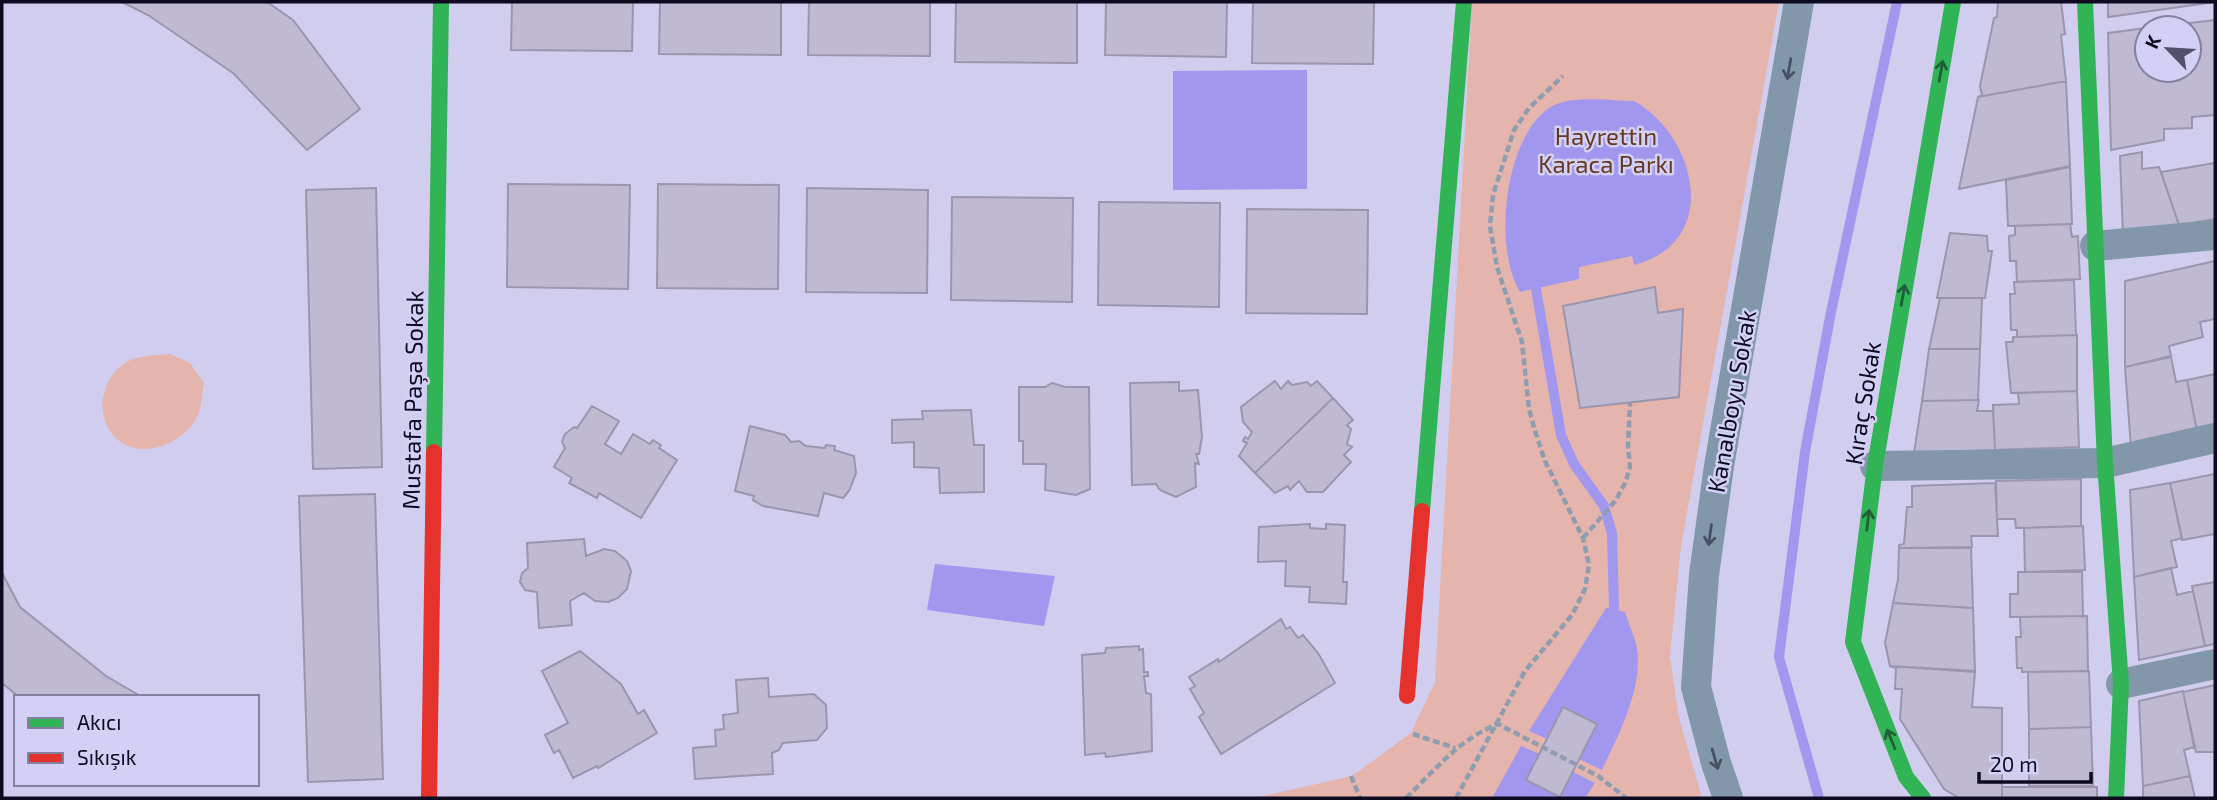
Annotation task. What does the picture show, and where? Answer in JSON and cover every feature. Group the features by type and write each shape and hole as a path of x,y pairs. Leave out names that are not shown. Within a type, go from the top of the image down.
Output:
{"street":[{"name":"Mustafa Paşa Sokak","path":"429,798 441,2"},
{"path":"1407,695 1464,2"},
{"name":"Kanalboyu Sokak","path":"1728,798 1696,687 1704,575 1719,466 1800,2"},
{"name":"Kıraç Sokak","path":"1923,798 1906,777 1853,642 1875,466 1953,2"},
{"path":"2084,2 2105,463 2121,684 2116,798"},
{"path":"2095,246 2215,235"},
{"path":"1875,466 2105,463 2215,438"},
{"path":"2121,684 2215,664"}],"path":[{"path":"1456,798 1468,771 1498,724 1525,671 1538,651 1572,615 1585,589 1589,565 1583,538 1545,461 1535,431 1529,409 1522,342 1497,267 1490,226 1493,195 1514,130 1529,108 1563,76"},
{"path":"1583,538 1616,500 1630,467 1630,402"},
{"path":"1405,798 1455,748 1476,732 1498,724 1598,776 1626,798"},
{"path":"1411,733 1455,748"},
{"path":"1352,776 1360,798"}],"green space":[{"name":"Hayrettin Karaca Parkı","path":"1472,2 1779,2 1681,546 1670,657 1679,718 1702,798 1254,798 1352,776 1411,733 1435,682"},
{"path":"170,354 190,363 204,383 198,415 192,426 171,442 147,449 134,448 113,435 107,425 103,415 104,392 114,373 133,359"}],"shaded area":[{"path":"1307,70 1307,189 1173,190 1173,71"},
{"path":"1568,101 1634,101 1656,117 1673,139 1685,163 1691,188 1689,213 1680,235 1662,253 1634,265 1632,256 1579,267 1579,279 1520,292 1507,249 1507,195 1522,144 1534,123 1549,108"},
{"path":"935,564 1055,576 1044,626 927,610"},
{"path":"1606,608 1625,612 1636,644 1638,660 1629,709 1602,770 1579,759 1596,724 1547,739 1529,731"},
{"path":"1521,746 1540,754 1526,780 1560,797 1573,772 1595,783 1585,798 1492,798"}],"building":[{"path":"122,2 267,2 293,20 360,109 307,150 233,73 148,15"},
{"path":"512,2 633,2 632,51 511,50"},
{"path":"660,2 781,2 781,55 659,54"},
{"path":"809,2 930,2 930,56 808,55"},
{"path":"956,2 1077,2 1077,63 955,62"},
{"path":"1106,2 1227,2 1226,57 1105,55"},
{"path":"1253,2 1374,2 1373,64 1252,63"},
{"path":"1998,2 2061,2 2066,81 1978,97 1982,95 1980,86 1994,18 1997,17"},
{"path":"2108,2 2215,2 2108,17"},
{"path":"2215,20 2215,115 2192,117 2192,128 2164,129 2164,140 2111,150 2108,33 2133,30 2133,84 2203,84 2203,21"},
{"path":"2066,81 2070,166 1959,189 1978,97"},
{"path":"2142,152 2142,169 2159,167 2179,225 2123,235 2120,156"},
{"path":"2215,163 2215,219 2179,225 2161,172"},
{"path":"2070,167 2072,224 2008,226 2006,180"},
{"path":"508,184 630,185 628,289 507,287"},
{"path":"658,184 779,185 778,289 657,288"},
{"path":"376,188 382,467 313,469 306,190"},
{"path":"807,188 928,190 927,293 806,292"},
{"path":"952,197 1073,198 1072,302 951,300"},
{"path":"1099,202 1220,203 1219,307 1098,305"},
{"path":"1247,209 1368,210 1367,314 1246,313"},
{"path":"2070,224 2072,237 2078,236 2080,279 2017,282 2016,261 2010,261 2009,236 2015,235 2015,226"},
{"path":"1950,233 1987,236 1988,251 1992,251 1985,298 1937,298"},
{"path":"2215,261 2215,319 2200,322 2203,337 2169,346 2171,356 2125,367 2125,281"},
{"path":"2074,280 2076,335 2017,337 2017,330 2011,330 2010,294 2015,294 2014,282"},
{"path":"1655,287 1658,313 1683,309 1679,397 1580,408 1563,306"},
{"path":"1940,298 1982,298 1980,349 1929,349"},
{"path":"2077,335 2077,391 2011,393 2006,342 2013,342 2013,337"},
{"path":"1929,349 1980,349 1978,400 1922,401"},
{"path":"2171,357 2176,382 2187,380 2198,436 2131,447 2125,367"},
{"path":"2215,374 2215,433 2198,436 2187,380"},
{"path":"1275,381 1281,389 1288,381 1292,385 1307,382 1311,386 1317,381 1333,398 1255,473 1239,456 1247,443 1243,441 1245,437 1248,439 1252,432 1243,422 1241,407"},
{"path":"1179,382 1179,391 1198,390 1202,437 1199,454 1196,454 1199,464 1195,463 1196,487 1176,497 1160,490 1156,484 1132,485 1130,383"},
{"path":"1052,383 1065,387 1089,387 1090,489 1076,495 1045,490 1046,464 1023,464 1023,441 1019,441 1019,387 1045,387"},
{"path":"2077,391 2079,447 1995,450 1993,405 2019,404 2018,393"},
{"path":"1333,398 1353,420 1347,425 1351,429 1347,444 1352,447 1344,455 1351,462 1323,492 1307,492 1299,481 1290,490 1288,486 1275,493 1255,473"},
{"path":"1979,400 1977,411 1993,411 1995,450 1914,453 1922,401"},
{"path":"592,406 619,421 605,444 621,454 633,434 650,444 653,440 661,445 659,448 677,460 641,518 599,493 597,498 569,483 572,478 554,467 565,448 562,442 565,434 574,427 577,428"},
{"path":"971,410 974,445 984,445 984,492 940,493 939,468 914,467 914,442 892,443 892,420 923,419 922,411"},
{"path":"750,426 785,435 791,442 799,441 806,446 835,446 834,450 854,456 856,473 849,491 843,498 824,493 818,516 763,506 753,500 754,496 735,491"},
{"path":"2215,474 2215,534 2182,540 2170,483"},
{"path":"2081,479 2081,526 2016,528 2015,519 1997,519 1996,481"},
{"path":"1995,483 1998,536 1971,536 1972,547 1899,548 1899,545 1904,544 1907,507 1912,507 1912,486"},
{"path":"2170,483 2182,538 2171,541 2177,567 2134,577 2130,490"},
{"path":"375,494 383,779 308,782 299,496"},
{"path":"1310,524 1310,528 1326,529 1326,524 1345,525 1343,582 1347,582 1346,604 1309,602 1310,587 1285,586 1286,561 1258,562 1259,527"},
{"path":"2083,526 2085,570 2025,572 2024,528"},
{"path":"584,539 586,556 604,549 615,551 627,561 631,571 627,589 618,598 608,602 595,601 584,593 570,601 572,625 539,628 537,592 525,590 520,582 522,573 528,568 527,543"},
{"path":"1899,548 1971,548 1973,608 1893,603 1898,580"},
{"path":"2171,568 2177,595 2193,591 2205,646 2139,660 2134,577"},
{"path":"2018,572 2082,572 2083,616 2010,617 2010,594 2018,594"},
{"path":"2,573 20,607 106,676 139,695 17,695 2,683"},
{"path":"2215,582 2215,644 2205,646 2192,586"},
{"path":"1893,603 1973,608 1975,671 1890,666 1885,643"},
{"path":"2087,616 2088,671 2022,672 2022,668 2017,668 2016,637 2021,637 2020,617"},
{"path":"1281,619 1286,629 1290,627 1298,638 1303,635 1318,653 1335,683 1221,754 1199,717 1204,713 1190,689 1195,686 1189,677 1218,659 1219,662"},
{"path":"1139,646 1139,650 1143,649 1144,672 1148,672 1148,676 1144,676 1146,693 1151,694 1152,751 1106,757 1105,753 1085,755 1082,655 1105,653 1106,648"},
{"path":"580,651 621,684 638,714 644,710 657,733 598,768 597,766 573,778 559,750 554,753 545,735 568,723 542,671"},
{"path":"1889,666 1975,672 1972,707 2002,708 2002,798 1959,798 1944,789 1900,719 1902,689 1895,689 1896,668"},
{"path":"2089,671 2091,727 2029,729 2028,672"},
{"path":"768,678 769,697 814,694 826,705 827,728 817,740 783,743 779,750 772,753 773,774 695,779 693,748 716,746 715,730 724,729 723,715 738,713 736,680"},
{"path":"2215,685 2215,752 2196,752 2183,692"},
{"path":"2183,691 2194,747 2184,750 2190,776 2143,786 2139,701"},
{"path":"1563,707 1597,724 1560,797 1526,780"},
{"path":"2091,727 2093,786 2029,786 2029,729"},
{"path":"2190,776 2195,798 2143,798 2143,786"},
{"path":"2002,787 2097,787 2097,798 2002,798"}],"waterway":[{"path":"1819,798 1779,657 1805,452 1831,312 1897,2"},
{"path":"1536,289 1561,435 1574,464 1604,506 1612,533 1614,608"}],"traffic: fast":[{"path":"434,452 441,2"},
{"path":"1422,511 1464,2"},
{"path":"1923,798 1906,777 1853,642 1875,466 1953,2"},
{"path":"2085,2 2105,463 2121,684 2116,798"}],"traffic: jam":[{"path":"429,798 434,452"},
{"path":"1407,696 1422,511"}]}
